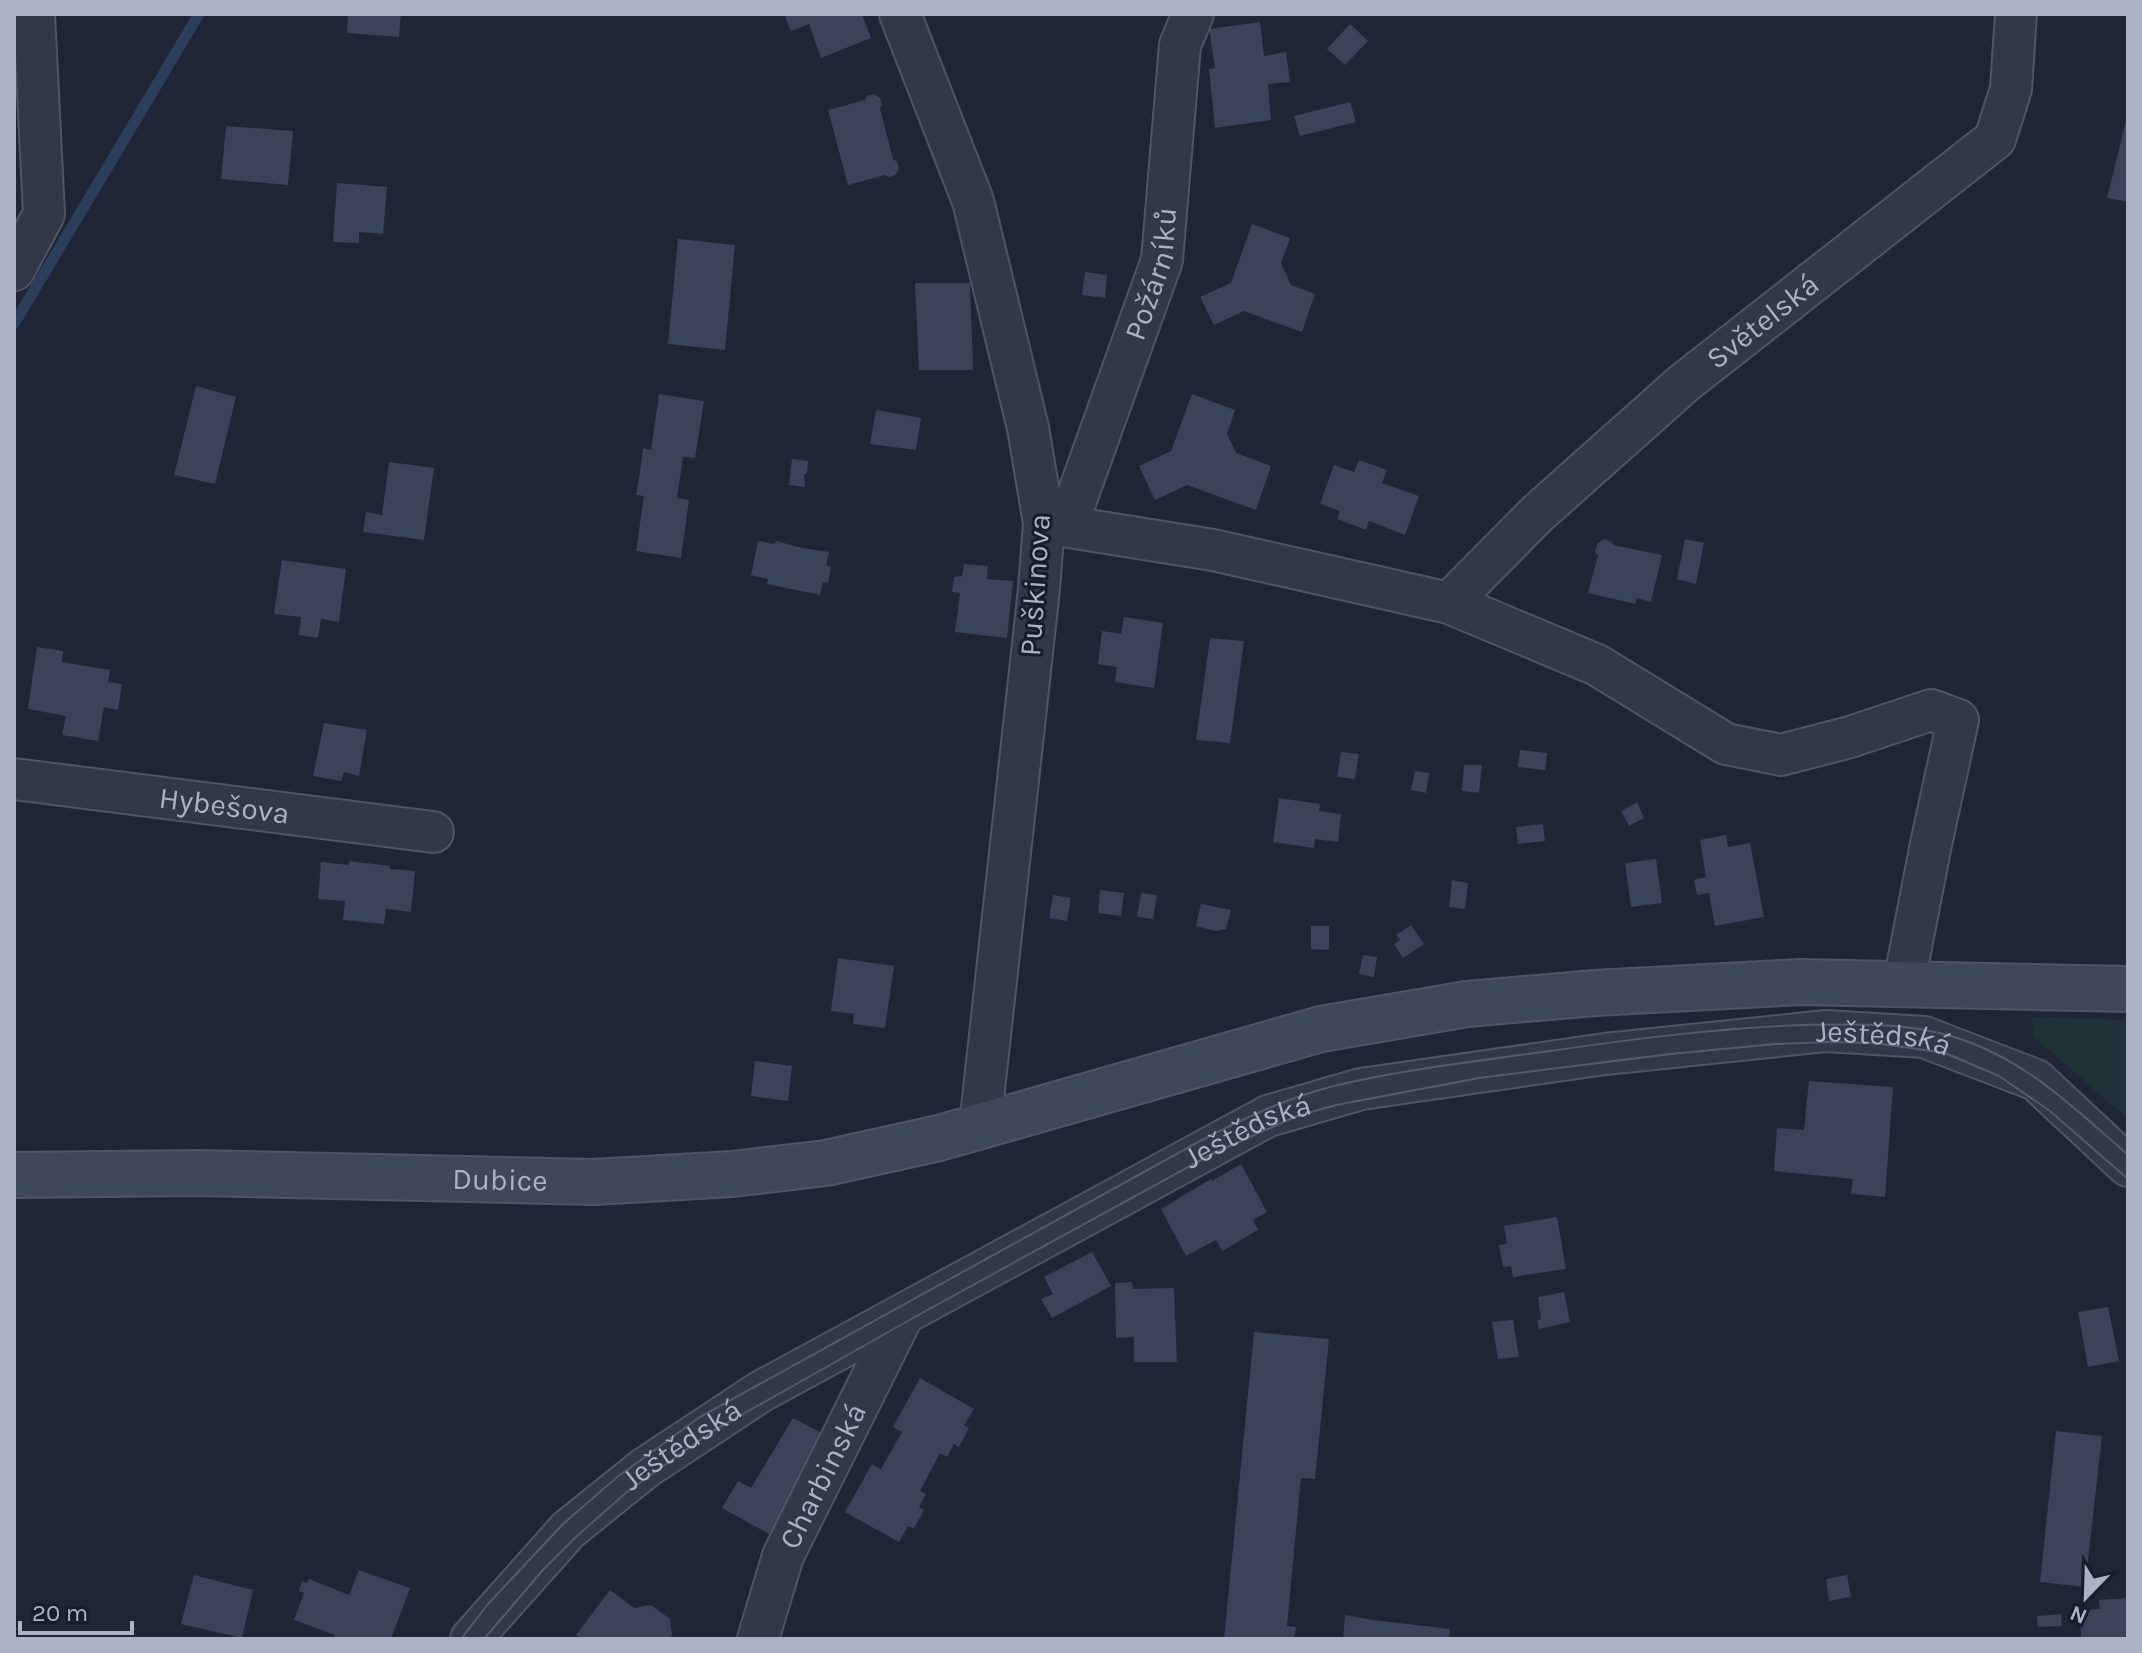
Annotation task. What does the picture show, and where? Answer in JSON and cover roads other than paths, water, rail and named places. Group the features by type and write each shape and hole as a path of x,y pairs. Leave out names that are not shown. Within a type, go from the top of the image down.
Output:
{"street":[{"path":"14,270 44,214 34,14"},
{"name":"Puškinova","path":"900,14 973,201 1028,428 1056,524 1039,589 980,1126"},
{"name":"Požárníků","path":"1056,524 1162,260 1180,45 1193,14"},
{"name":"Světelská","path":"1449,603 1537,514 1684,383 1995,139 2011,89 2016,14"},
{"path":"1056,524 1213,550 1449,603 1597,665 1726,744 1781,755 1850,737 1931,710 1958,720 1904,983"},
{"name":"Hybešova","path":"14,779 433,832"},
{"name":"Ještědská","path":"980,1126 1321,1029 1467,1004 1595,993 1801,982 2128,989"},
{"name":"Ještědská","path":"471,1639 568,1530 645,1468 760,1392 1268,1116 1361,1089 1605,1054 1826,1031 1924,1037 2036,1080 2128,1166"},
{"name":"Dubice","path":"14,1175 197,1173 594,1182 732,1174 826,1163 980,1126"},
{"name":"Charbinská","path":"758,1639 783,1556 902,1317"}],"waterway":[{"path":"14,324 199,14"}],"tram line":[{"path":"461,1639 488,1604 563,1524 616,1478 700,1417 1200,1141 1265,1110 1316,1091 1415,1070 1676,1035 1803,1025 1898,1026 1954,1037 2003,1058 2047,1086 2128,1155"},
{"path":"484,1639 542,1571 578,1535 628,1491 713,1431 1212,1154 1297,1116 1336,1105 1479,1078 1670,1054 1775,1044 1875,1043 1945,1053 1999,1076 2050,1111 2128,1179"}]}
